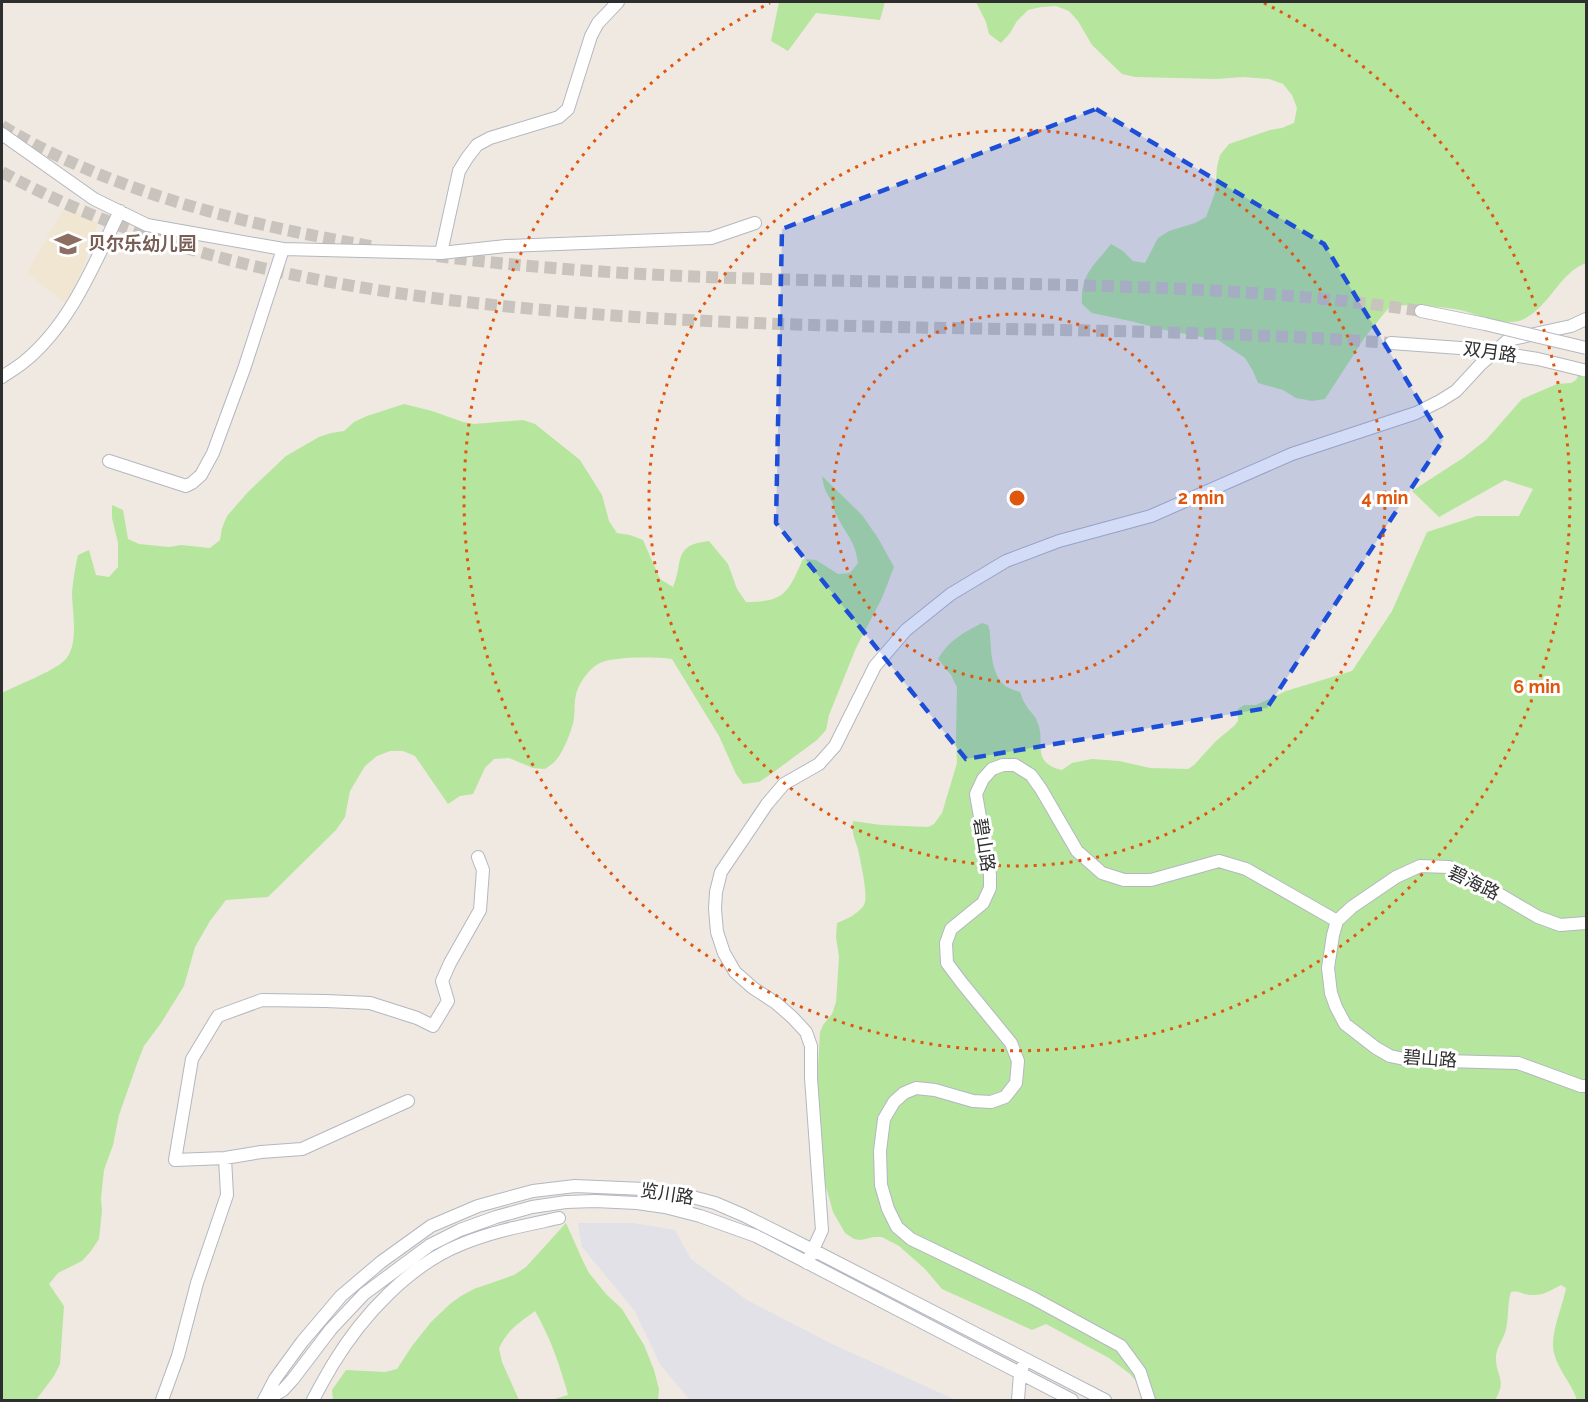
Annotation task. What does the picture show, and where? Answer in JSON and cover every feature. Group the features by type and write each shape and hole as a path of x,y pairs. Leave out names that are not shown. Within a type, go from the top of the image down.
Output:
{"street":[{"path":"441,253 459,171 467,158 477,145 490,138 549,121 559,117 568,109 591,36 598,23 618,2"},
{"path":"2,134 94,199 147,225 283,249 441,253 506,246 711,238 755,223"},
{"path":"2,376 25,361 56,329 79,294 120,211"},
{"path":"109,461 186,486 201,475 213,453 244,369 283,249"},
{"name":"双月路","path":"1421,311 1587,348"},
{"path":"807,1263 822,1230 811,1078 811,1046 806,1032 792,1017 735,972 724,953 717,932 716,892 721,872 766,804 784,784 819,764 834,746 875,666 906,630 951,594 1006,561 1059,541 1151,516 1292,454 1416,413 1456,391 1508,340 1571,326 1587,319"},
{"name":"双月路","path":"1392,343 1474,349 1538,358 1585,370"},
{"name":"碧山路","path":"1149,1401 1140,1372 1121,1346 1033,1298 911,1239 897,1227 888,1209 881,1185 880,1151 884,1119 894,1102 904,1093 916,1088 935,1090 973,1101 991,1102 1005,1097 1016,1083 1018,1061 1011,1043 947,963 946,943 951,929 983,903 990,888 990,874 976,794 983,779 992,769 1003,765 1015,765 1031,775 1077,851 1102,873 1124,880 1151,880 1219,861 1246,869 1337,921 1328,968 1331,993 1336,1007 1345,1024 1390,1056 1409,1060 1518,1063 1581,1086 1587,1086"},
{"path":"408,1101 302,1149 225,1158 175,1160 192,1059 218,1016 262,1000 370,1003 417,1018 433,1026 448,1001 442,981 480,909 483,870 478,857"},
{"name":"碧海路","path":"1337,921 1352,907 1396,877 1420,866 1449,867 1538,917 1560,925 1587,922"},
{"path":"162,1401 178,1356 197,1283 227,1195 225,1158"},
{"name":"览川路","path":"265,1401 275,1379 302,1342 341,1296 381,1262 431,1226 478,1206 533,1191 575,1186 645,1189 681,1194 715,1203 813,1250 1105,1401"},
{"path":"560,1187 561,1203"},
{"name":"览川路","path":"265,1401 283,1390 331,1329 364,1294 430,1245 460,1230 532,1207 595,1201 665,1207 700,1216 756,1236 1072,1401"},
{"path":"313,1401 338,1356 388,1294 408,1276 463,1243 559,1218"},
{"path":"1018,1401 1020,1373 1026,1360"}],"highlighted area":[{"path":"1096,109 1324,244 1443,440 1267,708 966,759 776,523 782,229"}],"shaded area":[{"name":"贝尔乐幼儿园","path":"66,205 98,223 84,265 67,304 27,273"},
{"path":"578,1223 634,1223 675,1230 691,1259 747,1300 832,1344 956,1400 690,1400 661,1366 634,1310 582,1247"}],"green space":[{"path":"779,2 885,2 880,20 816,13 788,51 771,41"},
{"path":"976,2 1586,2 1586,263 1571,272 1533,313 1517,321 1499,321 1447,308 1391,305 1365,337 1325,399 1312,401 1296,398 1283,390 1258,383 1245,358 1218,340 1092,313 1082,304 1083,285 1089,271 1111,244 1133,261 1145,263 1158,238 1169,231 1206,217 1215,193 1220,155 1229,144 1294,123 1297,108 1292,95 1283,84 1269,79 1135,77 1122,74 1092,45 1078,21 1069,11 1056,6 1028,10 1001,43 989,34"},
{"path":"1586,360 1586,1400 1577,1400 1554,1353 1553,1338 1566,1288 1561,1285 1539,1295 1511,1292 1506,1329 1496,1356 1501,1382 1495,1400 1152,1400 1130,1374 1109,1358 1046,1324 1032,1330 942,1289 925,1269 899,1246 882,1237 861,1240 854,1239 845,1233 833,1212 823,1176 816,1103 820,1032 832,1014 836,1002 839,957 836,937 837,923 859,911 865,900 864,878 853,832 853,821 928,827 934,824 942,813 957,763 957,687 938,659 947,647 975,626 982,623 988,625 991,652 998,677 1005,685 1020,692 1040,729 1042,757 1052,766 1062,770 1072,763 1092,759 1119,761 1150,768 1188,769 1234,726 1238,721 1238,709 1244,705 1256,705 1286,691 1352,671 1392,611 1427,532 1477,516 1519,516 1533,489 1505,480 1439,517 1412,491 1486,440 1522,399 1557,384 1571,383 1576,380"},
{"path":"404,404 474,424 523,420 535,424 580,460 602,495 609,521 617,533 643,540 660,579 673,587 684,550 697,543 709,541 728,564 737,589 746,602 770,600 784,593 803,559 816,560 838,574 850,573 858,563 857,555 835,513 822,476 862,515 894,567 882,598 856,648 829,715 826,730 817,740 759,782 743,784 719,736 672,659 655,658 605,661 598,664 584,677 577,690 573,722 565,746 559,757 545,769 533,768 509,758 494,759 485,768 473,794 460,796 448,804 415,756 403,751 390,751 377,756 365,766 350,791 345,817 336,830 268,897 226,900 195,947 184,986 144,1046 119,1115 113,1145 104,1170 99,1239 82,1261 58,1273 49,1284 64,1306 60,1364 36,1400 2,1400 2,693 51,670 64,661 69,654 74,637 72,593 78,555 89,550 96,575 109,577 118,567 118,543 112,518 112,505 123,510 128,539 139,544 210,548 220,540 227,516 248,492 286,456 319,437 344,431 354,422 367,416"},
{"path":"566,1223 589,1273 622,1309 644,1345 659,1389 658,1400 551,1400 568,1395 554,1352 535,1311 510,1331 499,1348 502,1362 519,1400 333,1400 332,1390 346,1370 385,1372 397,1369 431,1322 450,1304 474,1289 514,1275 526,1267"}],"tunnel":[{"path":"2,126 45,150 90,170 183,204 279,228 376,247"},
{"path":"2,172 64,203 127,229 193,250 260,268 328,282 465,302 641,317 748,323 1177,333 1391,343"},
{"path":"437,256 657,275 1224,291 1323,299 1421,311"}],"place":[{"name":"贝尔乐幼儿园","path":"68,244"}]}
